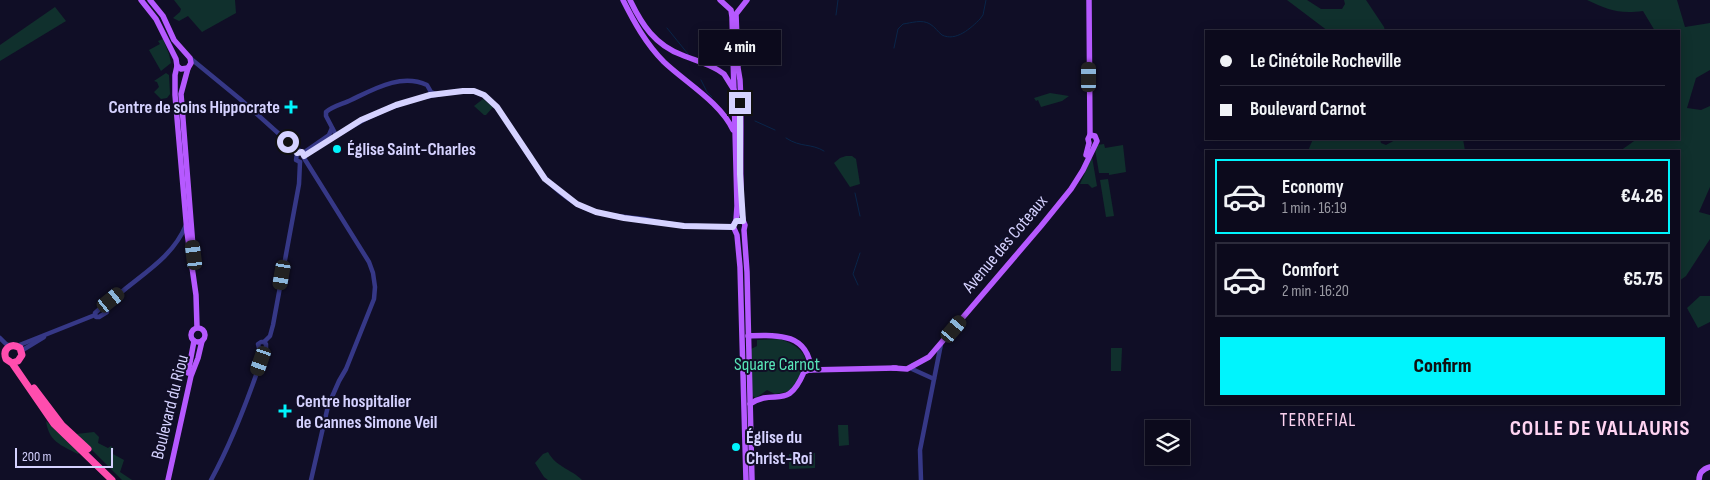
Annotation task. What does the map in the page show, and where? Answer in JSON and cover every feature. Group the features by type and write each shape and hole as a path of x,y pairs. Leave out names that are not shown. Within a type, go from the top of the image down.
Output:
{"highway":[{"path":"15,362 22,355 16,348 5,351 6,359 18,364 62,425 118,480"},
{"path":"15,362 40,406 54,424 112,480"}],"main road":[{"path":"623,0 643,37 654,51 718,108 730,123 734,132"},
{"path":"630,0 642,24 656,40 676,53 724,74 740,101"},
{"path":"720,0 731,11 734,91 743,221 745,225 752,480"},
{"name":"Avenue des Coteaux","path":"811,370 904,368 914,365 929,355 941,344 1041,226 1081,174 1092,143 1088,139 1090,135 1089,0"},
{"path":"147,2 176,59 175,75"},
{"path":"147,2 163,16 174,40 189,57 189,67 181,94 190,240 199,328 205,334 202,341 194,341 191,333 199,328"},
{"path":"727,6 734,7 745,2"},
{"path":"745,2 736,14 740,101 734,132 737,206 735,226 740,267 746,480"},
{"path":"171,51 175,75 185,229 190,240"},
{"path":"176,59 182,54 189,57"},
{"path":"177,66 183,70 189,67"},
{"path":"718,108 725,112 737,114"},
{"path":"185,229 188,222 189,206"},
{"path":"735,226 743,221"},
{"path":"735,226 740,232 744,230"},
{"path":"748,333 758,336 784,336 796,342 804,348 808,355 811,370 804,372 797,388 789,394 780,397 763,398 750,404"},
{"name":"Boulevard du Riou","path":"167,480 194,341"},
{"name":"Boulevard du Riou","path":"167,480 191,376 202,341"},
{"path":"1699,480 1701,472 1710,467"}],"street":[{"path":"189,57 240,99 302,157 369,262 373,273 375,287 372,306 328,406 311,480"},
{"path":"189,67 201,67"},
{"path":"336,135 325,114 331,108 373,89 400,81 419,82 427,84 430,90 437,94"},
{"path":"423,97 430,90"},
{"path":"302,157 336,135 378,112 423,97 468,90 479,93 487,98 502,114 545,179 572,202 589,210 615,216 680,225 735,226"},
{"path":"211,480 230,445 261,361 263,350 267,346 264,342 270,334 275,318 299,184 302,157 329,135 332,126"},
{"path":"0,338 6,344 16,348 95,315 99,317 107,312 106,306 159,262 175,246 185,229"},
{"path":"179,239 190,240"},
{"path":"0,344 5,351"},
{"path":"921,480 920,450 941,344"},
{"path":"929,355 937,354 938,358"},
{"path":"914,365 912,369 934,379"}],"green space":[{"path":"174,0 235,0 236,13 202,32 188,16 179,21 173,18 181,9"},
{"path":"1287,0 1307,0 1321,9 1342,9 1345,4 1344,0 1366,0 1385,30 1327,30"},
{"path":"1587,0 1677,0 1685,27 1710,23 1710,70 1696,78 1687,108 1701,110 1710,106 1710,187 1699,212 1710,215 1710,239 1686,276 1680,280 1680,150 1621,150 1636,140 1680,140 1680,30 1654,30 1643,11 1627,12"},
{"path":"55,7 66,21 0,61 0,45"},
{"path":"163,39 171,63 161,71 149,50 160,44 158,41"},
{"path":"166,73 169,75 170,94 167,98 161,99 154,92 159,87 157,82 154,81"},
{"path":"1050,93 1069,96 1062,101 1041,107 1038,100 1036,101 1034,98"},
{"path":"483,99 493,107 486,115 474,106"},
{"path":"1313,140 1380,140 1381,143 1386,145 1395,140 1463,140 1465,150 1308,150"},
{"path":"1104,144 1105,148 1123,145 1126,172 1109,175 1109,173 1099,173 1095,149 1097,145"},
{"path":"846,156 852,156 856,159 860,184 850,187 834,163"},
{"path":"1092,157 1097,186 1092,188 1088,184 1080,184"},
{"path":"1108,179 1114,216 1106,217 1100,180"},
{"path":"1700,296 1710,296 1710,322 1698,328 1687,308"},
{"name":"Square Carnot","path":"780,339 798,348 804,355 807,365 791,391 775,394 767,390 756,398 752,396 751,349 757,346 757,340"},
{"path":"1111,348 1122,348 1121,371 1111,371"},
{"path":"46,421 80,452 78,454 57,442 50,434"},
{"path":"838,425 848,425 849,445 839,446"},
{"path":"94,432 99,437 98,443 108,448 111,446 114,449 111,453 124,460 120,472 132,480 122,480 76,434"},
{"path":"548,452 559,465 582,480 548,480 544,477 535,463 543,454"},
{"path":"815,453 815,468 789,469 789,454"}],"waterway":[{"path":"836,15 838,0"},
{"path":"894,48 898,29 903,24 924,22 932,25 942,35 947,37 963,33 983,15 986,0"},
{"path":"667,28 688,54"},
{"path":"701,80 712,97"},
{"path":"755,121 775,130"},
{"path":"786,138 824,151"},
{"path":"855,193 860,216"},
{"path":"1000,241 1008,235"},
{"path":"858,285 853,274 860,253"}],"place":[{"name":"Centre de soins Hippocrate","path":"291,107"},
{"name":"Église Saint-Charles","path":"337,149"},
{"name":"Centre hospitalier de Cannes Simone Veil","path":"285,411"},
{"name":"Église du Christ-Roi","path":"736,447"}],"district":[{"name":"TERREFIAL","path":"1318,420"},
{"name":"COLLE DE VALLAURIS","path":"1600,428"}],"route":[{"path":"288,142 297,153 302,152 304,156 361,120 396,105 430,95 468,90 474,91 484,95 497,107 542,176 572,202 589,210 624,218 684,226 733,227 736,221 743,221 740,174 740,103"}]}
